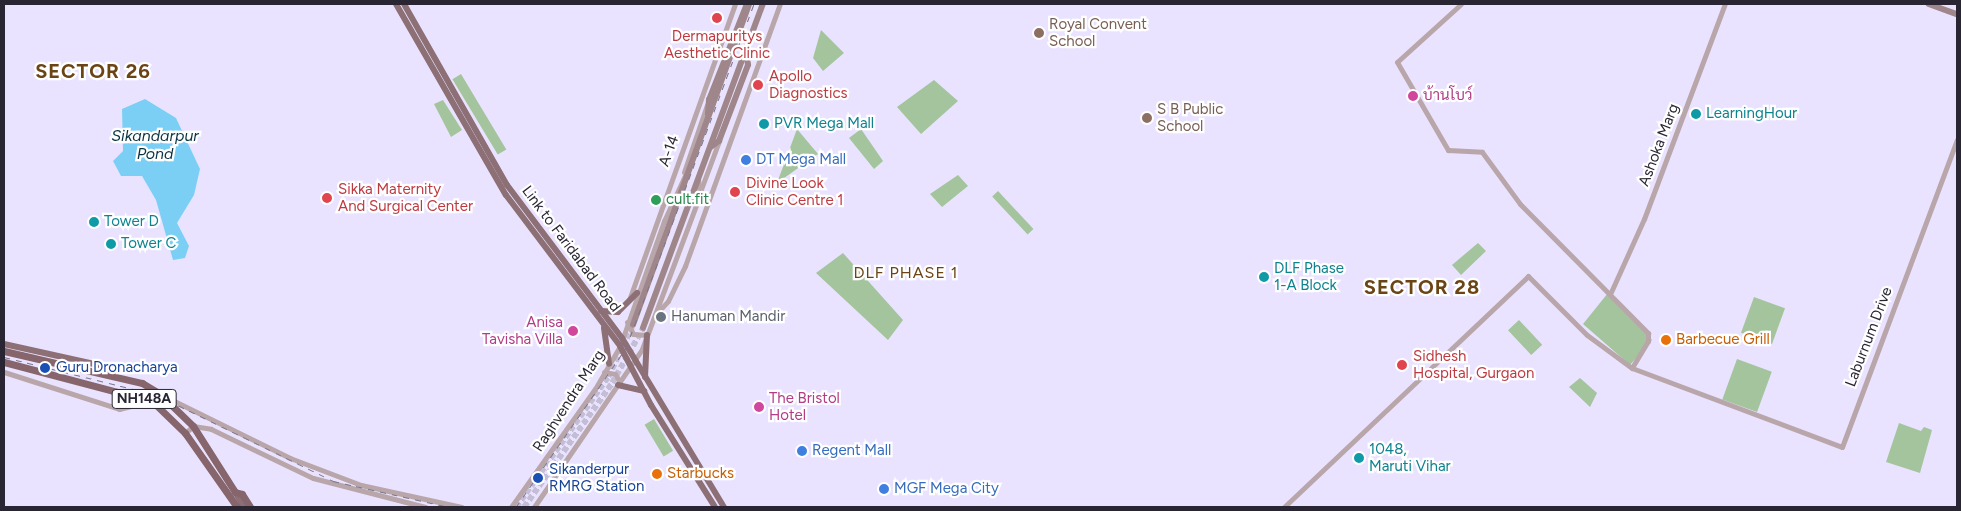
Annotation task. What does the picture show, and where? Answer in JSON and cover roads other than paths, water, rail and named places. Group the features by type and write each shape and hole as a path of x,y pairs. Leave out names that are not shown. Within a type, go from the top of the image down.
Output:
{"highway":[{"name":"NH148A","path":"4,351 117,377 160,394 194,426 235,492 242,494 250,507"},
{"name":"NH148A","path":"4,362 152,401 186,433 237,507"}],"main road":[{"name":"Link to Faridabad Road","path":"396,4 506,195 620,346 630,369 715,507"},
{"name":"Link to Faridabad Road","path":"404,4 506,185 622,338 724,507"},
{"path":"708,121 709,100 741,12 747,4"},
{"path":"630,324 708,121 747,4"},
{"path":"643,328 763,4"},
{"path":"1929,4 1957,14"},
{"path":"711,147 719,141 748,65 746,48"},
{"path":"601,311 615,313 626,306 637,293"},
{"path":"602,321 609,364"},
{"path":"645,377 647,335"},
{"path":"4,344 99,365 117,377"},
{"path":"619,384 644,391"},
{"path":"235,492 244,507"}],"street":[{"name":"A-14","path":"626,306 661,220 735,4"},
{"path":"653,317 668,301 685,266 780,4"},
{"path":"1284,507 1528,276 1587,335 1632,368 1649,336 1611,292 1520,204 1482,152 1448,150 1397,59 1461,4"},
{"name":"Ashoka Marg","path":"1611,292 1641,226 1725,4"},
{"path":"680,182 709,100"},
{"name":"Laburnum Drive","path":"1632,368 1844,445 1957,140"},
{"path":"635,361 647,335 719,141"},
{"name":"Raghvendra Marg","path":"511,507 620,346 630,324 637,293 661,220 680,182 692,164"},
{"path":"698,179 700,194"},
{"path":"630,324 633,334 647,335"},
{"name":"Raghvendra Marg","path":"534,507 635,361"},
{"path":"4,372 119,409 152,401 160,394 290,458 361,484 462,507"},
{"path":"604,372 615,374 619,384"},
{"path":"202,426 204,414"},
{"path":"186,433 194,426 202,426 287,466 357,492 425,507"},
{"path":"287,466 290,458"}],"water":[{"name":"Sikandarpur Pond","path":"145,99 176,118 200,169 194,195 177,223 189,246 185,258 173,260 156,200 142,176 121,176 113,161 123,151 122,109"}],"tunnel":[{"path":"516,507 608,377 632,327"},
{"path":"524,507 612,383 643,328"}],"railway":[{"path":"516,507 626,348 754,4"},
{"path":"4,357 157,395 333,481 449,507"}],"place":[{"name":"Dermapuritys Aesthetic Clinic","path":"717,18"},
{"name":"Royal Convent School","path":"1039,33"},
{"name":"Apollo Diagnostics","path":"758,85"},
{"name":"บ้านโบว์","path":"1413,96"},
{"name":"LearningHour","path":"1696,114"},
{"name":"S B Public School","path":"1147,118"},
{"name":"PVR Mega Mall","path":"764,124"},
{"name":"DT Mega Mall","path":"746,160"},
{"name":"Divine Look Clinic Centre 1","path":"735,192"},
{"name":"Sikka Maternity And Surgical Center","path":"327,198"},
{"name":"cult.fit","path":"656,200"},
{"name":"Tower D","path":"94,222"},
{"name":"Tower C","path":"111,244"},
{"name":"DLF Phase 1-A Block","path":"1264,277"},
{"name":"Hanuman Mandir","path":"661,317"},
{"name":"Anisa Tavisha Villa","path":"573,331"},
{"name":"Barbecue Grill","path":"1666,340"},
{"name":"Sidhesh Hospital, Gurgaon","path":"1402,365"},
{"name":"Guru Dronacharya","path":"45,368"},
{"name":"The Bristol Hotel","path":"759,407"},
{"name":"Regent Mall","path":"802,451"},
{"name":"1048, Maruti Vihar","path":"1359,458"},
{"name":"Starbucks","path":"657,474"},
{"name":"Sikanderpur RMRG Station","path":"538,478"},
{"name":"MGF Mega City","path":"884,489"}],"district":[{"name":"SECTOR 26","path":"93,71"},
{"name":"DLF PHASE 1","path":"906,273"},
{"name":"SECTOR 28","path":"1422,287"}]}
